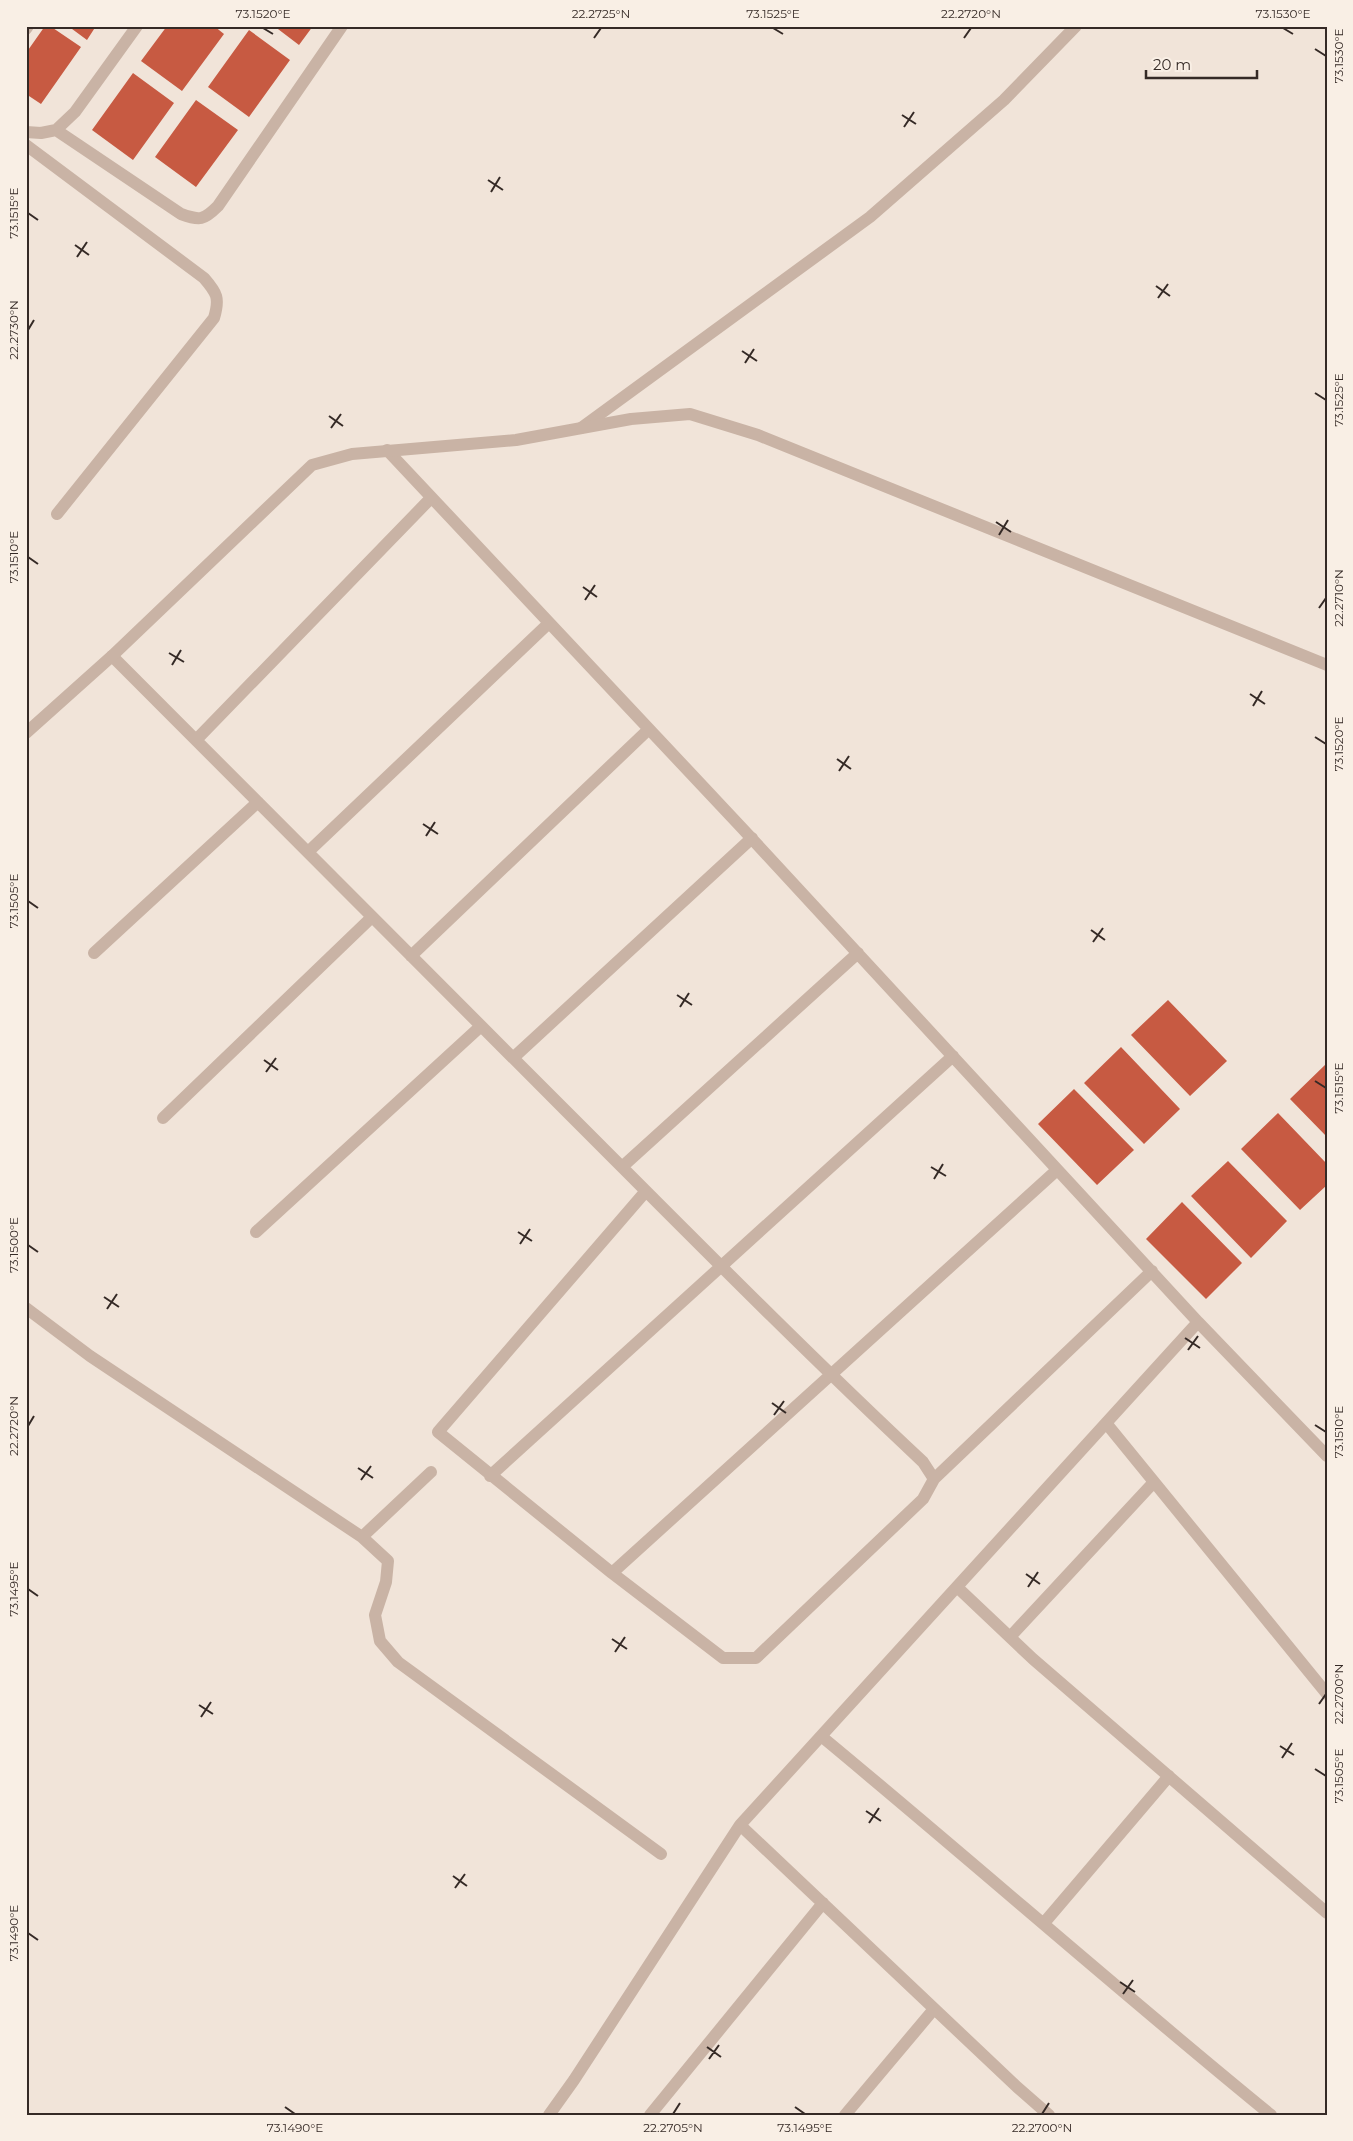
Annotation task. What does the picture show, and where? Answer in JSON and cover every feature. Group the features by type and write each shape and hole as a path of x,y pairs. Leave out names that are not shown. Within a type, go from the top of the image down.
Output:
{"street":[{"path":"26,132 41,133 56,130 75,112 137,26"},
{"path":"56,130 181,214 197,220 208,216 218,206 342,26"},
{"path":"581,428 870,216 1004,100 1076,26"},
{"path":"26,145 204,278 215,290 218,304 214,318 57,514"},
{"path":"26,733 112,656 312,465 352,454 516,440 631,418 690,414 758,435 1327,665"},
{"path":"387,450 430,498 752,838 1198,1322 1327,1456"},
{"path":"196,740 430,498"},
{"path":"308,852 549,623"},
{"path":"112,656 830,1375 923,1462 934,1480"},
{"path":"411,956 649,729"},
{"path":"94,953 258,802"},
{"path":"513,1058 752,838"},
{"path":"163,1118 372,917"},
{"path":"622,1167 858,953"},
{"path":"256,1232 481,1026"},
{"path":"490,1476 953,1056"},
{"path":"612,1573 1057,1170"},
{"path":"646,1191 438,1432 612,1573 723,1658 756,1658 923,1499 934,1480 1152,1271"},
{"path":"26,1308 90,1356 362,1536 388,1561 386,1582 375,1615 380,1641 398,1662 661,1854"},
{"path":"549,2115 574,2080 740,1825 1198,1322"},
{"path":"1106,1423 1327,1694"},
{"path":"362,1536 431,1472"},
{"path":"1010,1637 1154,1482"},
{"path":"957,1586 1033,1659 1327,1913"},
{"path":"821,1736 1044,1923 1180,2041 1271,2115"},
{"path":"1044,1923 1169,1776"},
{"path":"740,1825 1049,2115"},
{"path":"650,2115 823,1903"},
{"path":"846,2115 934,2009"}],"building":[{"path":"45,26 50,26 81,47 41,104 26,94 26,53"},
{"path":"68,26 96,26 87,40"},
{"path":"167,26 214,26 224,34 182,91 141,61"},
{"path":"274,26 313,26 299,45"},
{"path":"249,30 290,60 249,117 208,87"},
{"path":"133,73 174,103 133,160 92,130"},
{"path":"196,100 238,130 196,187 155,157"},
{"path":"1168,1000 1227,1061 1190,1096 1131,1035"},
{"path":"1121,1047 1180,1109 1144,1144 1084,1083"},
{"path":"1327,1063 1327,1137 1290,1099"},
{"path":"1074,1089 1134,1150 1097,1185 1038,1124"},
{"path":"1278,1113 1327,1164 1327,1185 1300,1210 1241,1149"},
{"path":"1228,1161 1287,1221 1251,1258 1191,1196"},
{"path":"1182,1202 1242,1263 1206,1299 1146,1239"}]}
